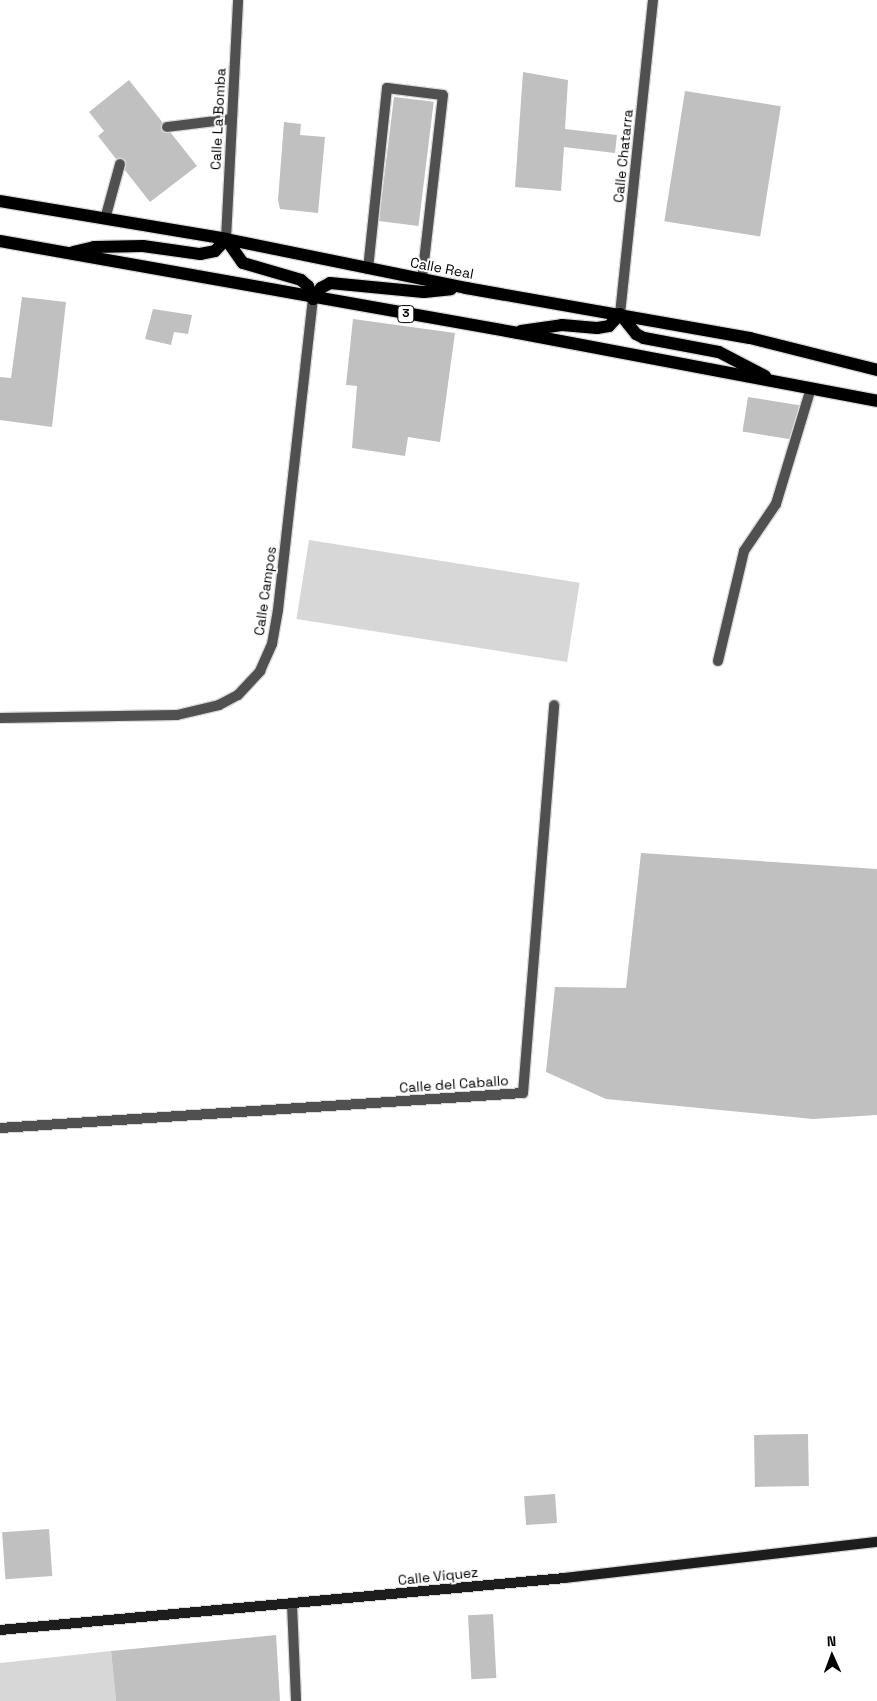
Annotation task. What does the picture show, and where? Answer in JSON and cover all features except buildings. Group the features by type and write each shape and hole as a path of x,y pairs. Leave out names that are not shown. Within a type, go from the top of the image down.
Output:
{"main road":[{"name":"Calle Real","path":"0,200 226,239 466,288 750,338 877,370"},
{"path":"68,253 94,247 143,246 200,254 215,251 226,239 243,263 301,280 308,286 313,299"},
{"name":"3","path":"0,241 313,299 518,332 877,401"},
{"path":"313,299 321,288 330,283 424,292 466,288"},
{"path":"518,332 562,324 597,328 609,326 620,314 636,334 644,338 719,352 772,381"},
{"name":"Calle Víquez","path":"0,1630 292,1604 877,1542"}],"street":[{"name":"Calle La Bomba","path":"226,239 238,0"},
{"name":"Calle Chatarra","path":"620,314 653,0"},
{"path":"368,269 387,88 443,95 422,279"},
{"path":"167,127 231,119"},
{"path":"105,219 120,164"},
{"name":"Calle Campos","path":"0,718 177,715 219,705 238,695 260,671 272,644 278,610 313,299"},
{"path":"718,661 744,551 776,504 811,388"},
{"name":"Calle del Caballo","path":"0,1128 523,1093 554,705"},
{"path":"292,1604 296,1701"}],"shaded area":[{"path":"309,540 580,583 567,662 296,619"},
{"path":"111,1651 116,1701 0,1701 0,1663"}]}
